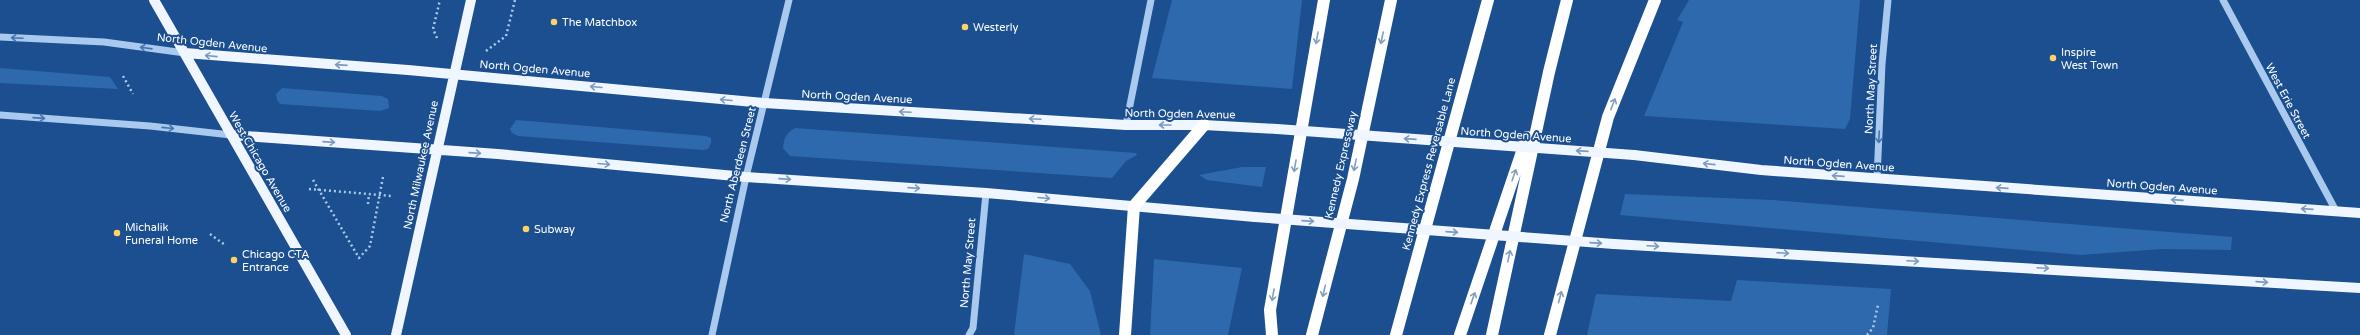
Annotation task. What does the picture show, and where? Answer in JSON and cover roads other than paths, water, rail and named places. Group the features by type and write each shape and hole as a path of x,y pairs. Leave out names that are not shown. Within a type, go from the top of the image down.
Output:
{"highway":[{"path":"1272,335 1270,310 1324,0"},
{"name":"Kennedy Expressway","path":"1312,335 1352,179 1391,0"},
{"path":"1476,39 1480,0"},
{"name":"Kennedy Express Reversable Lane","path":"1396,335 1476,39 1488,0"},
{"path":"1492,335 1549,72 1567,0"},
{"path":"1550,335 1608,117 1655,0"},
{"path":"1460,335 1549,72"},
{"path":"1125,335 1134,206 1204,124"}],"main road":[{"name":"West Chicago Avenue","path":"154,0 346,335"},
{"name":"North Milwaukee Avenue","path":"396,335 453,74 471,0"},
{"name":"North Ogden Avenue","path":"185,53 453,74 764,103 1126,125 1204,124 1634,155 1761,170 1877,179 2360,213"},
{"path":"231,135 436,150 746,177 986,193 1256,217 1614,244 2360,288"}],"street":[{"name":"North Aberdeen Street","path":"712,335 746,177 789,0"},
{"path":"1126,125 1151,0"},
{"name":"North May Street","path":"1877,179 1882,64 1888,0"},
{"name":"West Erie Street","path":"2223,0 2336,211"},
{"name":"North Ogden Avenue","path":"0,37 104,42 185,53"},
{"path":"0,115 150,126 231,135"},
{"name":"North May Street","path":"970,335 973,328 986,193"}],"place":[{"name":"The Matchbox","path":"554,22"},
{"name":"Westerly","path":"965,27"},
{"name":"Inspire West Town","path":"2053,58"},
{"name":"Subway","path":"526,229"},
{"name":"Michalik Funeral Home","path":"117,233"},
{"name":"Chicago CTA Entrance","path":"234,260"}]}
